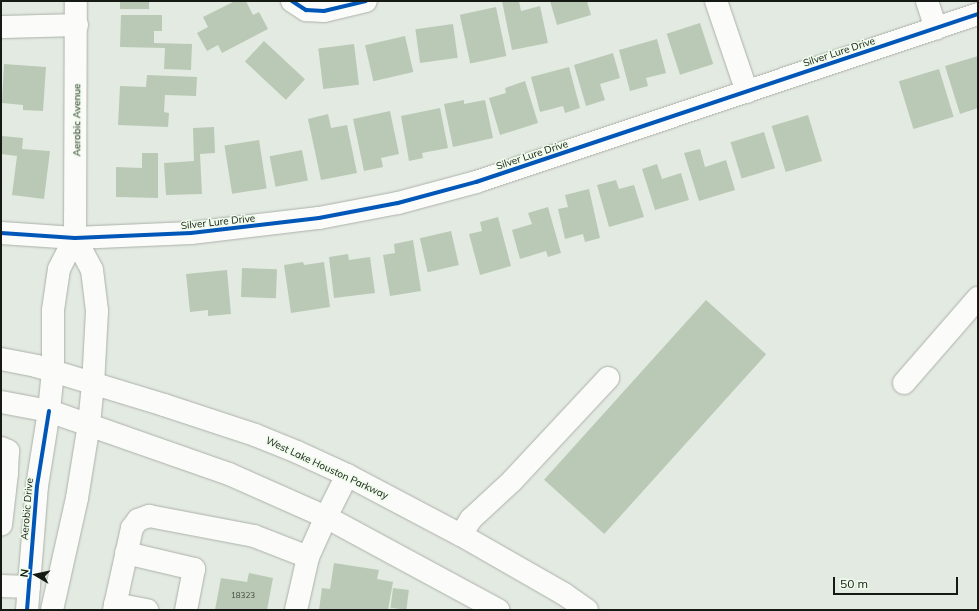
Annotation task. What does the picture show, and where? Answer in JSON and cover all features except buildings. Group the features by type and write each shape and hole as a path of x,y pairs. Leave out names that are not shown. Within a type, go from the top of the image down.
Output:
{"street":[{"name":"Aerobic Avenue","path":"53,372 53,310 59,269 75,238 76,1"},
{"path":"294,2 306,10 324,11 366,1"},
{"path":"716,1 747,92"},
{"path":"927,1 936,29"},
{"name":"Silver Lure Drive","path":"1,233 75,238 191,233 319,218 398,203 476,182 978,14"},
{"path":"1,27 77,25"},
{"name":"Aerobic Avenue","path":"75,238 92,270 97,310 89,424"},
{"path":"904,384 978,298"},
{"name":"West Lake Houston Parkway","path":"1,359 53,372 255,435 347,475 461,535 558,590 587,610"},
{"name":"Aerobic Drive","path":"27,610 37,486 49,411 53,372"},
{"path":"461,535 471,519 512,481 608,378"},
{"path":"1,402 49,411 229,474 326,517 498,610"},
{"path":"52,610 77,498 86,451 89,424"},
{"path":"1,448 8,451 3,488 1,525"},
{"path":"296,610 308,557 347,475"},
{"path":"3,488 37,486"},
{"path":"147,610 114,607 132,528 138,520 149,516 254,536 274,542 308,557"},
{"path":"126,553 194,569 186,610"},
{"path":"1,586 29,587"}],"cycle path":[{"path":"292,1 306,10 324,11 366,1"},
{"path":"1,233 75,238 191,233 319,218 398,203 476,182 978,14"},
{"path":"27,610 37,486 49,411"}]}
